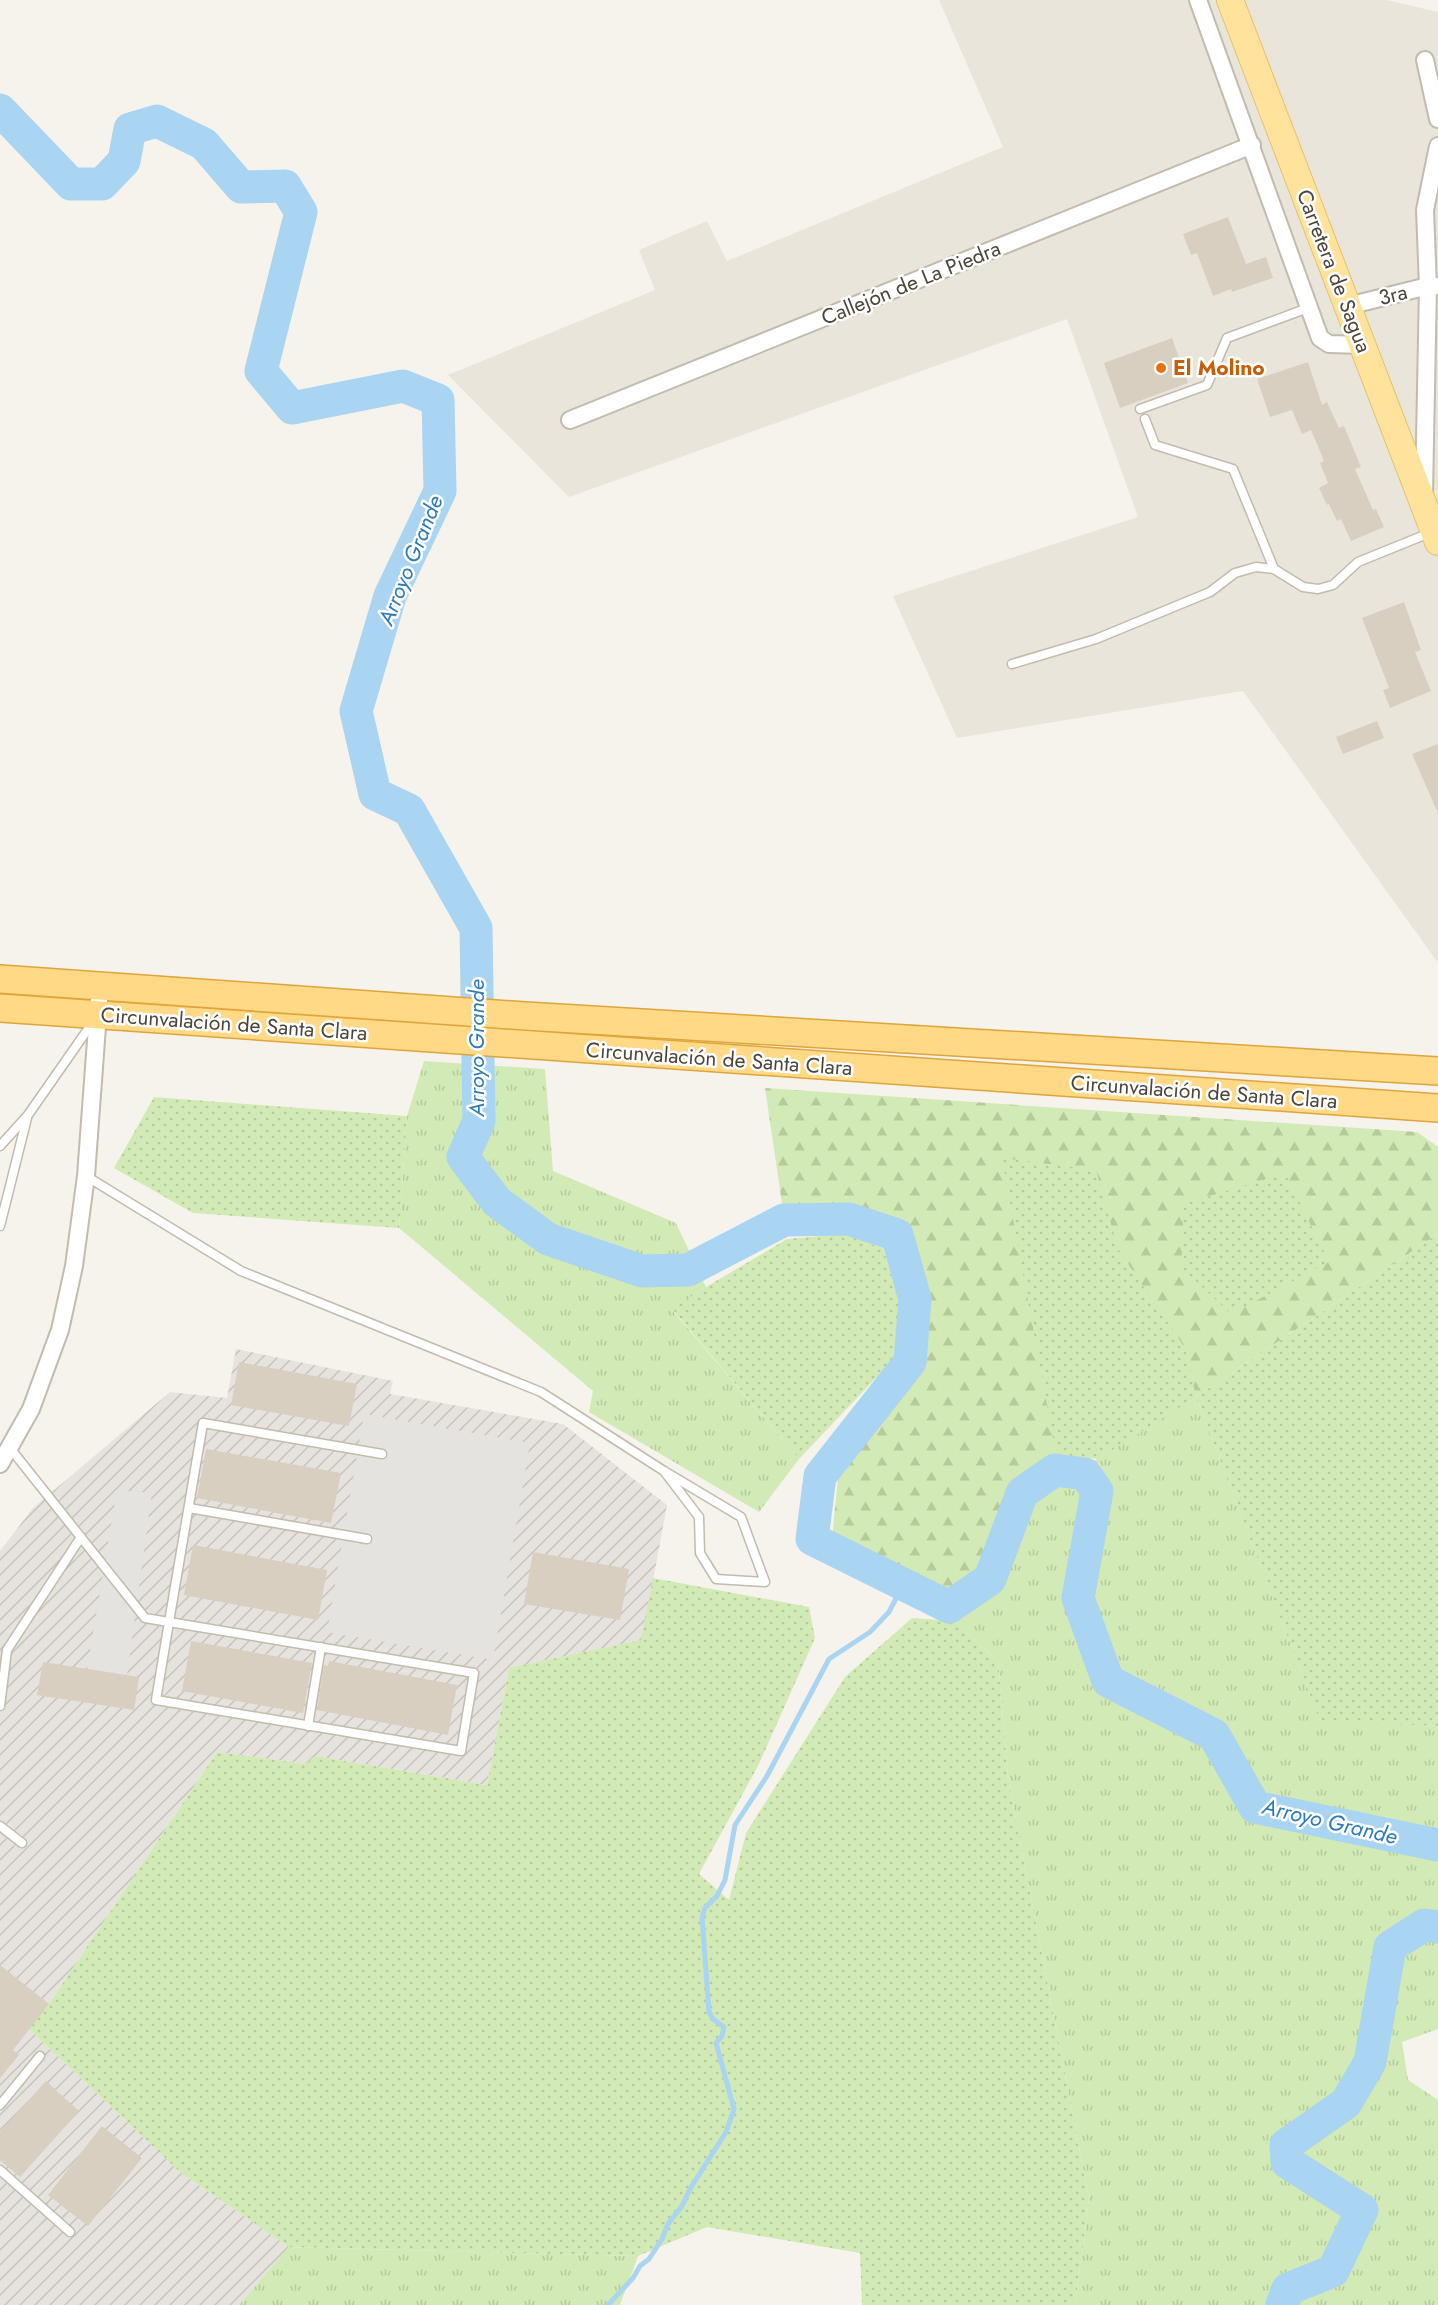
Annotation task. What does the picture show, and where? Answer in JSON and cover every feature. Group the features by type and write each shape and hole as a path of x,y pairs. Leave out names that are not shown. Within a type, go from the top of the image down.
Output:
{"highway":[{"name":"Circunvalación de Santa Clara","path":"0,980 525,1016 1438,1071"},
{"name":"Circunvalación de Santa Clara","path":"0,1008 1438,1108"}],"main road":[{"name":"Carretera de Sagua","path":"1230,0 1436,537"}],"street":[{"path":"1198,0 1320,338 1329,344 1363,345"},
{"path":"1425,60 1438,119"},
{"name":"Callejón de La Piedra","path":"570,420 1252,145"},
{"path":"1424,505 1433,286 1425,210 1438,146"},
{"name":"3ra","path":"1348,306 1433,286"},
{"path":"0,1464 31,1409 60,1330 74,1266 86,1176 100,986"}],"lane":[{"path":"1140,409 1207,385 1227,338 1308,308"},
{"path":"1145,419 1155,445 1233,470 1274,569"},
{"path":"1012,664 1096,639 1210,592 1235,573 1256,567 1274,569 1303,588 1318,589 1333,585 1358,562 1436,537"},
{"path":"0,1146 27,1115 99,1014"},
{"path":"0,1226 27,1115"},
{"path":"86,1176 241,1271 541,1392 664,1471 741,1517 765,1582 716,1580 700,1553 699,1517 664,1471"},
{"path":"10,1448 146,1618 169,1622 321,1647 474,1673 461,1751 156,1700 169,1622 189,1508 203,1423 382,1454"},
{"path":"189,1508 367,1539"},
{"path":"0,1706 7,1650 81,1537"},
{"path":"308,1726 321,1647"},
{"path":"0,1826 22,1844"},
{"path":"0,2105 40,2056"},
{"path":"0,2170 70,2232"}],"shaded area":[{"path":"939,0 1387,0 1438,12 1438,963 1243,691 957,738 893,596 1138,517 1067,319 569,497 448,375 655,290 639,250 707,221 727,261 1003,147"},
{"path":"236,1349 393,1381 390,1394 563,1424 667,1505 642,1640 509,1668 487,1785 315,1756 306,1764 217,1752 49,2004 29,2029 180,2172 289,2247 239,2305 0,2305 0,1551 33,1508 170,1392 227,1398"},
{"path":"364,1414 530,1443 493,1660 327,1632"},
{"path":"117,1490 152,1493 127,1675 87,1669"}],"green space":[{"path":"424,1061 545,1069 553,1171 676,1223 706,1287 672,1310 799,1459 759,1512 589,1412 593,1391 399,1228 407,1116"},
{"path":"765,1088 1417,1132 1438,1147 1438,1234 1196,1397 1098,1459 1056,1454 1017,1482 980,1571 945,1593 832,1538 838,1478 921,1370 926,1302 909,1231 847,1208 783,1210"},
{"path":"154,1097 407,1116 399,1228 193,1213 114,1168"},
{"path":"1002,1158 1096,1170 1118,1249 1185,1348 1196,1397 1098,1459 1056,1454"},
{"path":"1285,1173 1329,1262 1231,1314 1181,1267 1184,1204"},
{"path":"843,1234 883,1248 900,1304 894,1359 799,1459 672,1309 787,1239"},
{"path":"1438,1234 1438,1726 1320,1721 1196,1397"},
{"path":"1196,1397 1320,1720 1438,1726 1438,2029 1402,2042 1408,2080 1438,2100 1438,2305 1075,2305 1089,2199 1008,1778 998,1661 954,1621 1010,1572 1032,1500"},
{"path":"653,1578 809,1607 815,1638 759,1764 699,1874 729,1900 746,1833 845,1677 912,1618 954,1621 998,1661 1008,1778 1089,2199 1075,2305 862,2305 860,2253 707,2227 638,2256 289,2247 180,2172 29,2029 49,2004 217,1752 306,1764 315,1756 487,1785 509,1668 641,1640"},
{"path":"289,2247 638,2256 620,2305 239,2305"}],"building":[{"path":"1228,217 1246,264 1266,257 1273,278 1213,296 1197,253 1191,255 1183,234"},
{"path":"1172,338 1188,383 1120,408 1104,363"},
{"path":"1308,362 1322,405 1327,402 1339,428 1344,426 1361,467 1355,469 1373,510 1376,509 1384,527 1351,541 1341,519 1337,521 1319,488 1328,483 1320,463 1324,461 1311,430 1302,434 1292,410 1270,417 1257,379"},
{"path":"1404,602 1421,650 1415,652 1431,691 1390,708 1383,690 1389,688 1362,618"},
{"path":"1377,721 1384,738 1343,754 1336,737"},
{"path":"1438,744 1438,813 1412,754"},
{"path":"239,1362 357,1384 349,1426 231,1405"},
{"path":"206,1449 341,1473 331,1523 197,1498"},
{"path":"193,1545 327,1570 318,1620 184,1595"},
{"path":"533,1552 629,1569 620,1620 524,1604"},
{"path":"191,1641 312,1663 303,1713 182,1691"},
{"path":"329,1661 457,1685 448,1735 317,1710 324,1665 328,1666"},
{"path":"43,1662 139,1677 134,1710 37,1695"},
{"path":"0,1965 49,2004 13,2050 19,2055 0,2078"},
{"path":"46,2081 79,2111 20,2177 0,2160 0,2132"},
{"path":"102,2126 142,2158 88,2226 48,2195"}],"waterway":[{"name":"Arroyo Grande","path":"0,110 71,184 102,184 124,161 130,129 157,121 204,144 241,187 285,186 301,212 261,371 292,408 403,386 438,400 440,491 390,596 356,711 375,794 409,810 476,928 479,1121 463,1157 497,1202 548,1239 642,1271 688,1270 784,1220 849,1219 897,1235 915,1299 910,1362 820,1476 812,1539 949,1607 990,1579 1022,1493 1055,1470 1085,1474 1097,1491 1078,1598 1108,1681 1214,1735 1255,1807 1438,1845"},
{"path":"608,2305 633,2278 640,2266 649,2259 662,2239 668,2224 682,2206 690,2189 726,2132 734,2109 716,2043 722,2036 724,2027 713,2019 709,2012 702,1917 705,1908 717,1896 725,1880 735,1825 767,1776 829,1659 870,1632 889,1612 903,1585"},
{"name":"Arroyo Grande","path":"1282,2305 1288,2289 1333,2271 1362,2210 1287,2162 1286,2145 1346,2103 1370,2062 1390,1947 1424,1925 1438,1927"}],"place":[{"name":"El Molino","path":"1161,368"}]}
